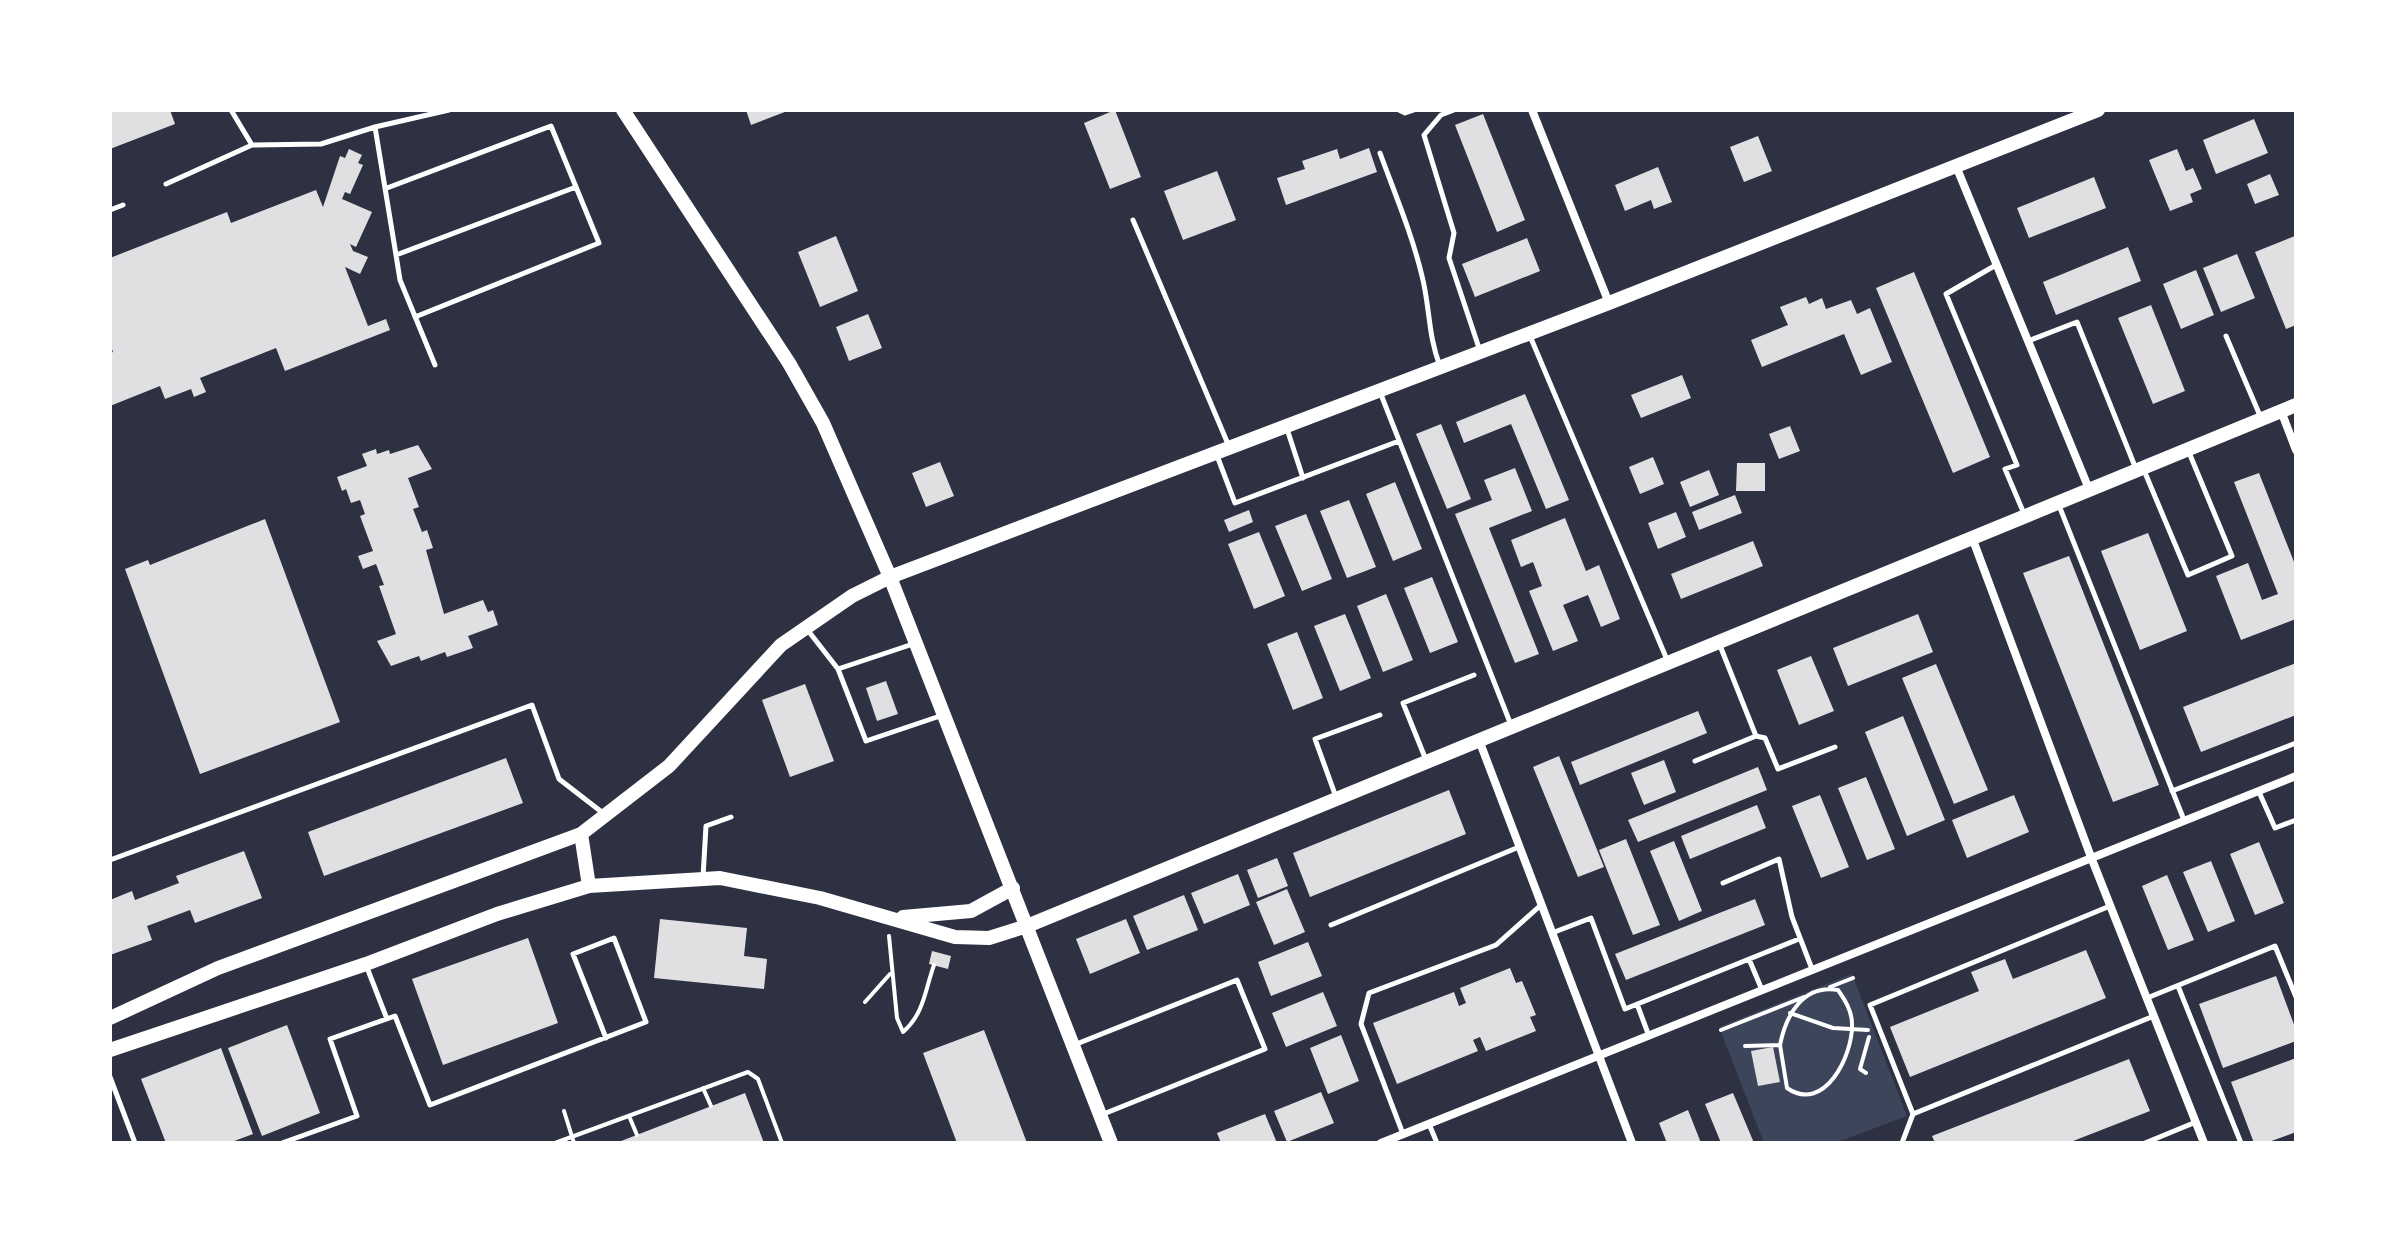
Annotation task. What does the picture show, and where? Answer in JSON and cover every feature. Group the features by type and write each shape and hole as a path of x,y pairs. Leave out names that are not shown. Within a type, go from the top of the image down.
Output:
{"main road":[{"path":"623,110 809,395 890,577 1111,1143"},
{"path":"110,1018 218,968 581,834 607,817 669,766 781,645 852,596 890,577 1609,303 2098,110"},
{"path":"110,1050 366,964 497,914 589,886 720,878 800,893 894,917 955,937 989,938 1027,926 2296,405"},
{"path":"581,834 589,886"},
{"path":"894,917 971,911 997,900 1013,888"}],"street":[{"path":"1532,110 1609,303"},
{"path":"1956,166 2089,489"},
{"path":"2281,411 2296,450"},
{"path":"1973,540 2091,857 2204,1143"},
{"path":"1479,739 1632,1143"},
{"path":"1381,1143 2296,776"}],"lane":[{"path":"231,110 252,145"},
{"path":"166,184 252,145 321,144 375,127 449,110"},
{"path":"1399,110 1405,113 1414,110"},
{"path":"1454,110 1441,115 1424,135 1454,233 1449,258 1480,352"},
{"path":"387,188 551,126 599,243 415,317"},
{"path":"375,127 400,280 435,365"},
{"path":"1380,153 1412,237 1423,278 1430,340 1440,367"},
{"path":"396,255 576,187"},
{"path":"110,210 123,205"},
{"path":"1133,220 1222,450 1235,503 1399,441"},
{"path":"1997,264 1946,294 2017,465 2005,469 2025,517"},
{"path":"2028,341 2077,322 2188,575 2232,556 2187,449"},
{"path":"1529,333 1668,663"},
{"path":"2226,336 2261,419"},
{"path":"1379,391 1511,726"},
{"path":"1286,426 1303,478"},
{"path":"2058,503 2184,820"},
{"path":"806,628 838,669 866,741 944,715"},
{"path":"1719,642 1756,736"},
{"path":"838,669 916,643"},
{"path":"1426,761 1403,703 1474,675"},
{"path":"110,860 532,705 559,779 607,817"},
{"path":"1337,798 1315,739 1380,715"},
{"path":"1695,761 1756,736 1765,738 1778,769 1835,747"},
{"path":"2172,791 2296,743"},
{"path":"2259,791 2275,828 2296,820"},
{"path":"703,878 706,826 731,817"},
{"path":"1331,925 1519,847"},
{"path":"1723,883 1779,859 1799,939 1812,969"},
{"path":"1403,1134 1361,1024 1369,993 1496,945 1541,905"},
{"path":"1902,1143 1913,1114 1870,1005 2110,906"},
{"path":"1552,933 1591,918 1625,1009 1799,939"},
{"path":"282,1143 357,1116 330,1039 395,1016 430,1105 606,1038 646,1022 614,938 573,954 606,1038"},
{"path":"2147,998 2275,946 2296,997"},
{"path":"1749,959 1762,990"},
{"path":"366,964 387,1019"},
{"path":"1073,1046 1237,980 1265,1049 1100,1115"},
{"path":"2178,986 2241,1143"},
{"path":"1637,1004 1649,1036"},
{"path":"1913,1114 2154,1016"},
{"path":"110,1077 135,1143"},
{"path":"2145,1143 2196,1122"},
{"path":"1429,1123 1437,1143"}],"path":[{"path":"889,936 897,1018 903,1032 914,1022 924,1003 934,965"},
{"path":"865,1002 891,973"},
{"path":"1721,1030 1853,978"},
{"path":"1808,995 1790,1013 1780,1045 1781,1068 1787,1088 1800,1095 1815,1093 1837,1075 1851,1032 1847,1004 1838,990 1828,988"},
{"path":"1790,1013 1851,1032 1869,1030 1860,1069 1866,1073"},
{"path":"1745,1046 1780,1045"},
{"path":"555,1143 748,1072 758,1079 782,1143"},
{"path":"703,1088 711,1106"},
{"path":"564,1111 574,1143"},
{"path":"629,1116 637,1135"}],"shaded area":[{"path":"1852,974 1907,1116 1835,1143 1764,1143 1719,1027"}],"building":[{"path":"110,110 170,110 175,124 110,149"},
{"path":"746,110 790,110 751,125"},
{"path":"1115,110 1141,177 1110,189 1084,123"},
{"path":"1483,114 1525,220 1497,232 1455,125"},
{"path":"2254,119 2268,153 2216,174 2203,140"},
{"path":"1758,136 1772,171 1744,182 1730,147"},
{"path":"1369,148 1377,172 1286,205 1277,178 1305,169 1302,161 1337,149 1340,159"},
{"path":"349,149 362,155 358,163 363,165 350,194 345,192 342,199 372,212 356,247 350,244 353,251 368,257 360,274 345,267 368,326 386,319 390,330 285,371 276,348 200,378 206,392 194,397 191,389 165,399 160,386 110,406 110,353 113,352 110,344 110,258 227,212 231,223 316,190 323,207 340,156 345,158"},
{"path":"2177,149 2186,171 2193,168 2202,189 2190,194 2193,202 2170,211 2149,160"},
{"path":"1658,167 1672,202 1654,209 1651,200 1625,211 1615,185"},
{"path":"1217,171 1236,220 1183,240 1164,191"},
{"path":"2270,174 2279,195 2255,204 2247,184"},
{"path":"2094,177 2106,208 2029,238 2017,208"},
{"path":"836,236 858,291 820,307 798,252"},
{"path":"2295,236 2296,325 2286,329 2255,252"},
{"path":"1527,238 1540,271 1475,297 1462,264"},
{"path":"2128,247 2141,281 2056,315 2043,282"},
{"path":"2237,254 2255,298 2221,312 2203,268"},
{"path":"2196,270 2214,315 2181,329 2163,284"},
{"path":"1914,272 1990,457 1953,473 1876,288"},
{"path":"1806,297 1809,304 1822,298 1826,309 1851,300 1857,314 1870,308 1892,362 1861,375 1844,334 1762,367 1751,340 1788,325 1780,307"},
{"path":"2151,305 2185,391 2153,404 2118,318"},
{"path":"868,314 882,348 849,361 836,327"},
{"path":"1682,375 1691,398 1641,418 1631,395"},
{"path":"1525,394 1569,500 1546,509 1511,424 1464,443 1456,422"},
{"path":"1441,424 1471,499 1447,509 1416,434"},
{"path":"1790,426 1800,451 1779,459 1769,434"},
{"path":"418,445 432,469 408,478 419,507 413,509 422,532 427,530 433,548 426,550 444,614 483,600 488,612 493,610 498,625 468,636 473,648 447,657 445,652 421,661 419,656 391,666 377,641 396,634 379,586 384,585 376,564 363,569 358,556 373,551 360,516 365,514 360,500 351,503 337,477 367,466 362,454 376,449 377,454 389,450 390,454"},
{"path":"1653,457 1664,484 1640,494 1629,467"},
{"path":"940,462 954,496 926,507 912,473"},
{"path":"1737,463 1765,463 1765,491 1736,491"},
{"path":"1515,468 1532,511 1489,528 1539,654 1515,663 1455,514 1492,500 1484,480"},
{"path":"1709,470 1719,495 1690,507 1680,482"},
{"path":"2259,473 2296,567 2296,619 2241,640 2216,576 2248,563 2262,600 2278,594 2234,482"},
{"path":"1395,482 1422,549 1393,561 1366,494"},
{"path":"1735,495 1742,513 1699,530 1692,512"},
{"path":"1349,500 1376,567 1347,578 1320,511"},
{"path":"1249,510 1253,522 1229,532 1224,520"},
{"path":"1676,512 1686,537 1658,549 1648,523"},
{"path":"1306,514 1332,579 1302,591 1275,526"},
{"path":"1565,518 1586,571 1599,565 1620,619 1601,627 1588,595 1563,605 1578,641 1553,651 1529,591 1542,586 1533,562 1521,567 1511,540"},
{"path":"265,519 340,722 200,774 125,569 148,560 150,565"},
{"path":"1259,532 1285,596 1254,609 1228,544"},
{"path":"2148,533 2187,631 2140,650 2101,551"},
{"path":"1753,541 1763,566 1681,599 1671,574"},
{"path":"2069,556 2159,785 2113,802 2023,573"},
{"path":"1432,577 1458,642 1430,653 1404,588"},
{"path":"1386,594 1413,660 1383,672 1357,606"},
{"path":"1345,614 1371,678 1340,691 1314,626"},
{"path":"1918,614 1933,652 1848,686 1833,648"},
{"path":"1297,632 1323,698 1293,710 1267,644"},
{"path":"1811,656 1834,711 1799,725 1777,670"},
{"path":"2296,663 2296,715 2201,752 2183,707"},
{"path":"1936,664 1988,790 1954,804 1902,678"},
{"path":"886,681 898,714 877,721 866,688"},
{"path":"805,684 834,761 790,777 762,700"},
{"path":"1698,711 1707,733 1580,785 1571,762"},
{"path":"1903,716 1945,820 1907,836 1865,732"},
{"path":"1559,756 1604,867 1578,877 1533,767"},
{"path":"506,758 523,803 324,876 308,832"},
{"path":"1664,760 1676,792 1644,805 1631,773"},
{"path":"1758,767 1767,790 1638,842 1628,820"},
{"path":"1866,777 1895,849 1867,860 1838,788"},
{"path":"1449,790 1466,834 1310,897 1293,853"},
{"path":"1820,795 1849,867 1821,878 1792,806"},
{"path":"2014,795 2029,832 1967,858 1952,820"},
{"path":"1757,805 1766,828 1690,859 1681,836"},
{"path":"1626,839 1660,925 1633,935 1599,850"},
{"path":"1674,841 1702,911 1679,921 1650,851"},
{"path":"2259,842 2284,903 2255,915 2230,854"},
{"path":"244,851 262,898 195,923 190,910 147,926 152,940 110,955 110,900 132,891 135,900 179,883 176,876"},
{"path":"1277,858 1288,886 1258,898 1247,870"},
{"path":"2211,861 2235,921 2208,932 2183,872"},
{"path":"1238,874 1250,905 1204,924 1191,893"},
{"path":"2167,875 2194,940 2168,950 2142,886"},
{"path":"1287,889 1305,932 1274,945 1256,902"},
{"path":"1184,895 1198,930 1147,950 1133,916"},
{"path":"1755,899 1765,925 1626,980 1615,954"},
{"path":"660,919 747,928 744,956 767,959 764,989 654,978"},
{"path":"1126,919 1140,953 1090,974 1076,939"},
{"path":"528,938 558,1023 443,1065 412,979"},
{"path":"1308,942 1322,976 1271,996 1258,962"},
{"path":"2086,950 2106,998 1910,1077 1890,1027 1979,991 1971,972 2005,959 2013,979"},
{"path":"932,951 951,956 948,969 929,964"},
{"path":"1510,968 1516,983 1522,981 1536,1015 1530,1017 1536,1031 1486,1051 1480,1037 1473,1040 1478,1051 1397,1084 1373,1023 1454,992 1459,1006 1466,1003 1460,988"},
{"path":"2276,976 2296,1030 2296,1041 2223,1068 2199,1004"},
{"path":"1323,992 1337,1026 1286,1047 1272,1013"},
{"path":"287,1025 320,1113 262,1136 228,1048"},
{"path":"984,1030 1027,1143 957,1143 923,1053"},
{"path":"1341,1035 1359,1081 1328,1094 1310,1048"},
{"path":"1773,1047 1780,1082 1758,1086 1751,1051"},
{"path":"221,1048 253,1134 229,1143 166,1143 141,1079"},
{"path":"2296,1058 2296,1132 2266,1143 2254,1143 2231,1082"},
{"path":"2129,1059 2150,1111 2068,1143 1935,1143 1932,1136"},
{"path":"1321,1092 1334,1123 1287,1142 1274,1111"},
{"path":"745,1093 764,1143 616,1143"},
{"path":"1733,1093 1754,1143 1721,1143 1705,1104"},
{"path":"1688,1110 1701,1143 1667,1143 1659,1123"},
{"path":"1265,1114 1277,1143 1221,1143 1217,1133"}]}
